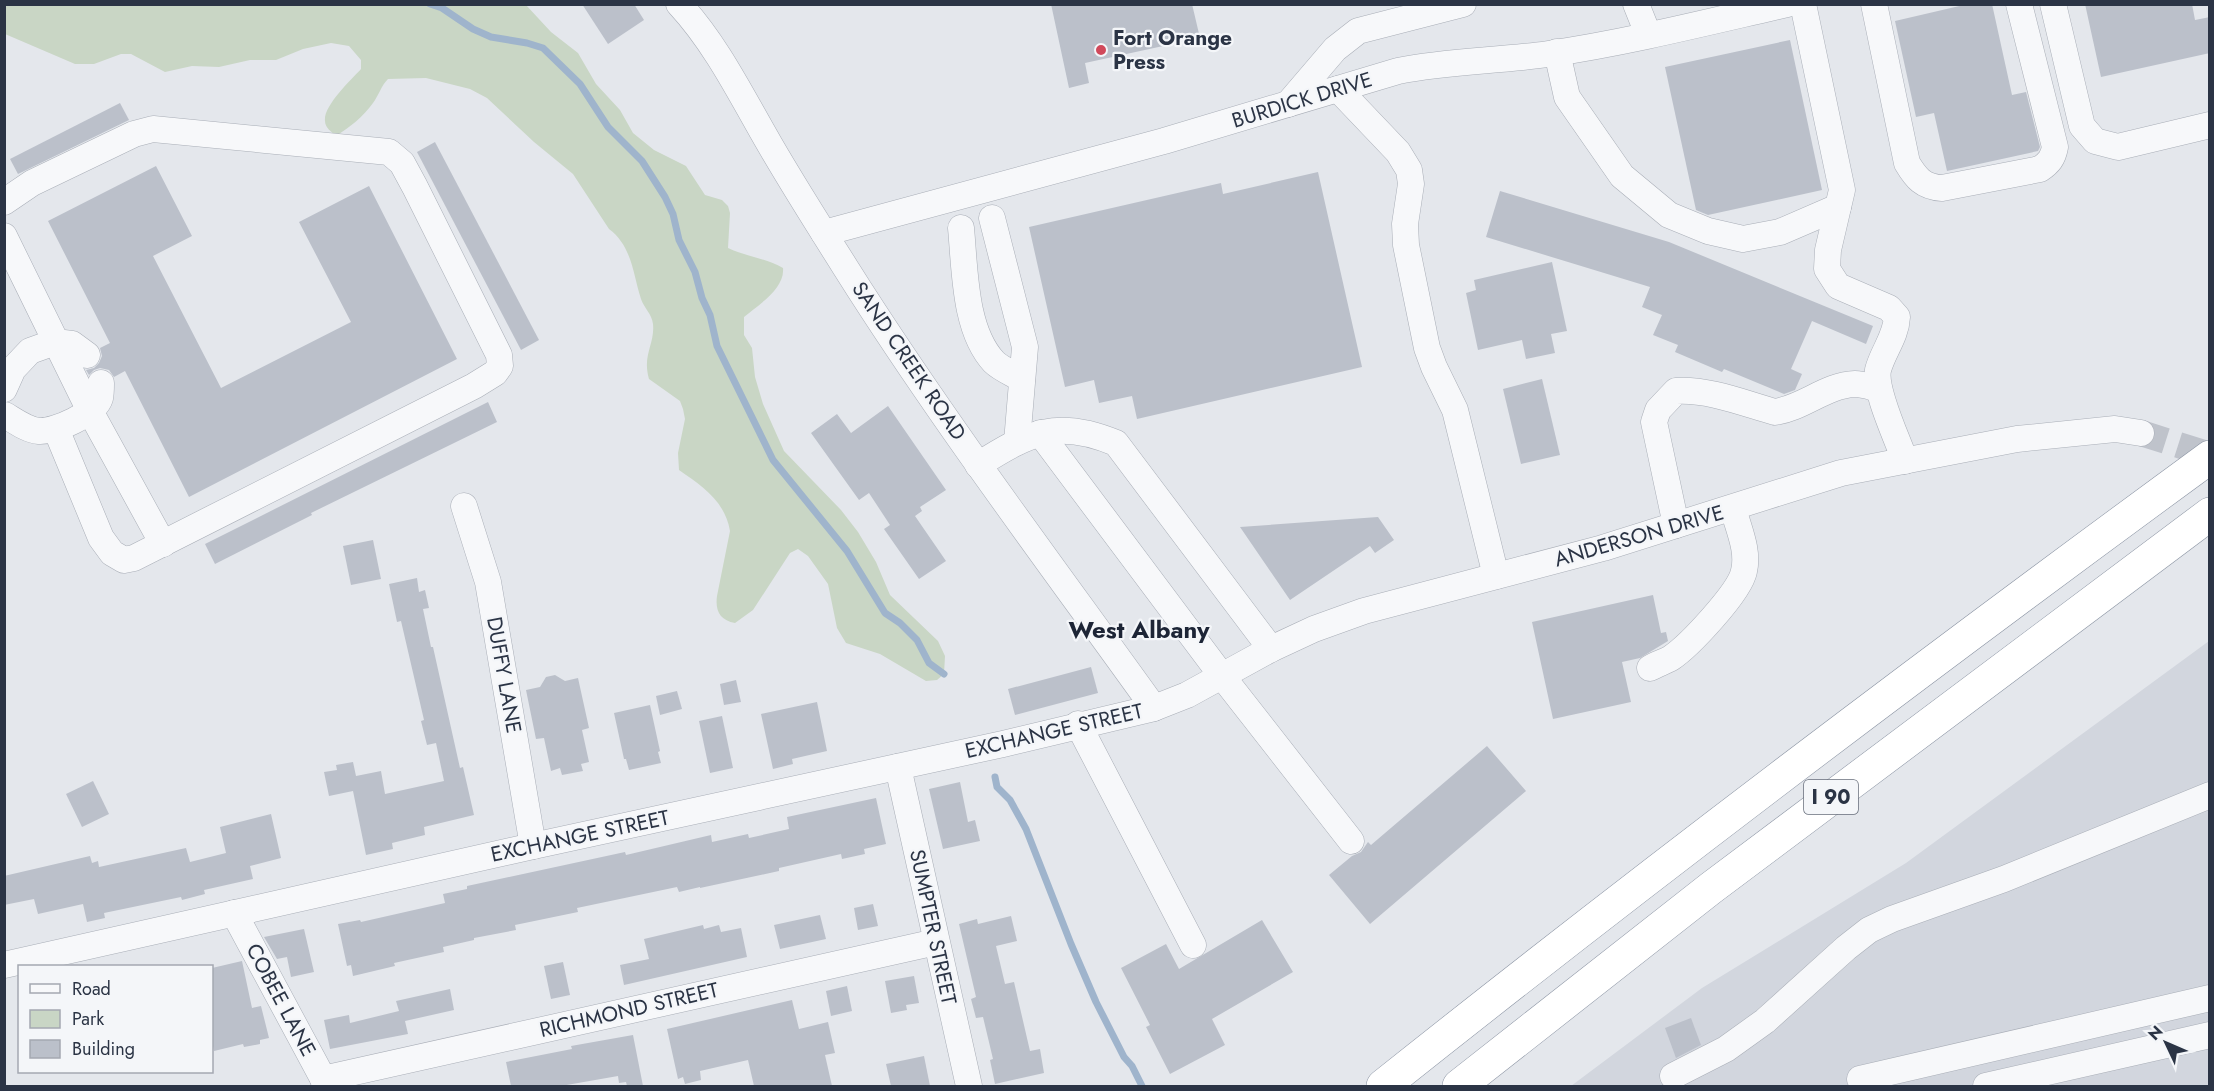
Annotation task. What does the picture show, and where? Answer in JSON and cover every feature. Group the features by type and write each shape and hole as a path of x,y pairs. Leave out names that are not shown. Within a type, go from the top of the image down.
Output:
{"highway":[{"path":"2062,565 2210,438"},
{"name":"I 90","path":"1383,1086 1683,851 2062,565 2210,457"},
{"name":"I 90","path":"1459,1086 1711,888 2210,514"}],"street":[{"name":"SAND CREEK ROAD","path":"679,4 702,31 723,63 824,233 900,351 978,465 1154,708"},
{"path":"1287,104 1335,49 1358,31 1463,4"},
{"path":"1636,4 1648,34"},
{"path":"1803,4 1842,190 1828,250 1827,268 1839,286 1889,308 1897,317 1896,330 1878,371 1879,389 1905,461"},
{"path":"1874,4 1907,163 1916,179 1933,187 1942,188 2040,169 2049,163 2053,155 2055,147 2019,4"},
{"path":"2053,4 2082,126 2096,141 2118,147 2209,126"},
{"name":"BURDICK DRIVE","path":"824,233 1164,141 1398,71 1422,66 1557,52 1780,5"},
{"path":"1557,52 1567,98 1622,176 1669,215 1708,231 1743,239 1780,232 1838,207"},
{"path":"1338,89 1398,152 1409,170 1411,184 1405,224 1406,244 1425,336 1431,361 1455,410 1496,576"},
{"path":"4,202 32,183 135,134 153,129 389,152 402,163 499,356 500,366 495,373 474,386 134,558 124,560 111,553 101,538 56,429"},
{"path":"992,218 1024,347 1022,380 1029,437 1222,676 1351,841"},
{"path":"961,228 969,303 979,337 995,362 1022,380"},
{"path":"4,236 90,411 162,544"},
{"path":"4,388 13,369 30,351 55,342 72,344 87,355"},
{"path":"4,400 5,415 25,427 39,431 56,429 90,411 100,398 101,383"},
{"path":"1676,525 1653,422 1658,410 1676,391 1689,390 1706,393 1775,412 1786,411 1839,387 1857,384 1879,389"},
{"name":"ANDERSON DRIVE","path":"1154,708 1187,695 1270,649 1314,629 1364,611 1603,548 1841,473 2017,439 2085,430 2115,429 2141,433"},
{"path":"978,465 1029,437 1078,432 1100,436 1116,443 1270,649"},
{"name":"DUFFY LANE","path":"464,506 488,582 533,846"},
{"path":"1650,668 1672,657 1711,620 1737,588 1744,571 1745,551 1733,508"},
{"name":"EXCHANGE STREET","path":"4,965 533,846 1003,744 1078,724 1154,708"},
{"path":"1078,724 1193,945"},
{"name":"SUMPTER STREET","path":"898,767 969,1086"},
{"path":"1673,1076 1726,1049 1764,1021 1846,948 1875,927 2004,879 2210,795"},
{"name":"COBEE LANE","path":"234,913 325,1083"},
{"name":"RICHMOND STREET","path":"325,1083 936,942"},
{"path":"1860,1079 2210,998"},
{"path":"1986,1086 2210,1035"}],"shaded area":[{"path":"2209,641 2209,1086 1571,1086 1702,988 1906,863"}],"green space":[{"path":"4,5 526,5 551,32 578,53 596,84 620,110 633,133 654,150 686,166 705,195 722,200 728,206 730,213 728,248 783,268 780,283 775,290 744,317 744,335 752,348 755,377 763,404 784,451 841,510 858,532 876,562 890,595 938,641 945,656 944,674 937,680 926,681 880,654 846,643 837,628 828,584 808,556 798,549 790,553 753,610 735,623 722,617 717,606 717,596 730,531 718,503 696,482 679,470 678,453 685,419 683,409 680,401 649,379 647,363 653,324 641,299 627,252 573,174 534,142 487,98 470,89 426,78 388,79 365,113 336,136 326,126 328,108 361,69 361,60 349,46 331,43 303,49 276,60 250,60 219,67 192,66 165,72 131,54 121,54 94,64 75,64 5,34"}],"building":[{"path":"582,4 634,4 644,20 608,44"},
{"name":"Fort Orange Press","path":"1051,4 1192,4 1200,38 1085,63 1089,83 1069,88"},
{"path":"1968,4 1992,4 2012,95 2026,92 2040,147 2038,151 1947,171 1934,113 1916,117 1895,21"},
{"path":"2085,4 2192,4 2195,20 2210,17 2210,53 2101,77"},
{"path":"1790,40 1822,190 1708,215 1696,210 1665,67"},
{"path":"120,103 129,120 18,174 10,159"},
{"path":"435,142 539,340 521,350 417,152"},
{"path":"156,166 192,236 153,256 221,388 351,322 299,222 369,186 457,359 189,497 125,371 114,377 109,370 100,368 89,375 86,370 94,368 99,363 102,356 100,348 110,343 48,221"},
{"path":"1318,172 1362,367 1137,419 1132,396 1099,403 1094,380 1065,387 1029,227 1221,183 1223,194"},
{"path":"1500,191 1669,242 1873,326 1866,344 1812,321 1791,369 1802,374 1795,390 1784,394 1724,369 1722,372 1675,352 1678,345 1653,335 1662,315 1642,307 1650,287 1486,237"},
{"path":"1552,262 1567,331 1551,334 1555,353 1526,359 1522,340 1478,350 1466,293 1476,290 1474,280"},
{"path":"1542,379 1560,455 1521,464 1503,389"},
{"path":"488,402 497,422 311,513 312,515 215,564 205,544"},
{"path":"888,406 946,490 920,507 922,511 915,516 946,561 919,579 884,529 890,525 869,493 859,500 811,433 837,414 851,433"},
{"path":"1378,517 1394,540 1375,553 1370,546 1290,600 1240,527"},
{"path":"373,540 381,579 351,585 343,546"},
{"path":"417,578 419,592 425,590 429,608 423,609 431,647 433,647 460,768 463,767 474,815 424,827 425,835 392,843 393,849 366,855 353,791 329,796 324,772 337,770 336,765 353,762 356,776 381,771 385,794 444,781 436,743 427,745 421,721 424,720 401,621 397,622 389,584"},
{"path":"1653,595 1661,633 1666,632 1668,641 1640,658 1622,662 1631,702 1553,719 1532,622"},
{"path":"1091,667 1098,693 1015,715 1008,689"},
{"path":"555,675 565,681 578,678 589,728 582,730 589,762 581,764 583,771 562,775 560,768 551,771 544,738 536,739 526,690 540,687 546,677"},
{"path":"736,680 741,702 724,705 720,684"},
{"path":"677,691 682,709 660,715 656,696"},
{"path":"817,702 827,751 792,759 793,764 773,769 761,714"},
{"path":"650,705 661,763 629,770 626,759 624,759 614,713"},
{"path":"722,716 733,768 710,773 699,721"},
{"path":"1487,746 1526,791 1370,924 1329,875 1352,856 1361,852 1368,842 1371,845"},
{"path":"93,781 109,814 82,827 66,794"},
{"path":"960,782 968,822 975,820 980,841 943,849 929,789"},
{"path":"876,798 886,844 864,849 865,854 842,859 841,854 779,868 779,871 700,888 679,892 677,887 577,908 578,912 515,925 516,930 474,938 474,940 443,947 444,952 394,963 395,966 353,976 351,965 347,966 338,924 360,920 361,922 445,903 443,894 467,889 467,886 625,852 626,855 711,835 712,842 748,834 749,838 789,829 787,817"},
{"path":"271,814 281,858 250,866 253,879 204,890 205,894 182,900 181,897 104,913 105,918 87,922 83,904 38,914 34,899 4,905 4,876 90,856 92,863 98,861 99,867 186,848 190,862 226,853 220,827"},
{"path":"873,904 878,926 858,930 854,908"},
{"path":"820,915 826,939 780,949 774,925"},
{"path":"1011,916 1017,941 996,946 1005,984 1014,982 1030,1051 1040,1049 1044,1073 995,1084 990,1060 993,1059 983,1017 976,1018 971,999 976,997 959,924 977,919 978,924"},
{"path":"1262,920 1293,972 1212,1019 1225,1045 1170,1074 1146,1027 1150,1025 1121,968 1166,944 1179,969"},
{"path":"703,925 704,929 719,925 721,932 741,928 747,957 624,985 620,965 649,959 644,939"},
{"path":"304,929 314,972 291,977 287,957 277,959 264,937"},
{"path":"242,961 252,1008 261,1006 269,1038 260,1040 260,1044 244,1047 243,1044 214,1051 213,968"},
{"path":"563,962 570,995 551,999 544,966"},
{"path":"914,976 919,1003 906,1005 907,1010 891,1013 885,981"},
{"path":"847,986 852,1011 831,1016 826,991"},
{"path":"450,989 454,1010 405,1021 408,1034 330,1049 324,1020 349,1015 350,1023 399,1011 396,1001"},
{"path":"792,1000 799,1029 828,1022 835,1053 825,1055 832,1086 754,1086 748,1060 700,1071 701,1080 685,1084 683,1077 678,1079 667,1029"},
{"path":"1691,1018 1701,1045 1676,1058 1665,1028"},
{"path":"633,1035 643,1086 627,1086 626,1082 619,1083 618,1076 561,1086 511,1086 506,1062 572,1049 571,1046"},
{"path":"924,1056 930,1086 891,1086 886,1064"}],"waterway":[{"path":"430,4 442,8 473,29 491,37 543,48 580,84 608,127 642,161 673,214 679,240 695,272 702,298 710,315 717,346 773,460 847,551 885,613 900,623 917,640 929,663 944,674"},
{"path":"995,777 997,787 1010,800 1026,829 1096,1002 1124,1057 1132,1066 1142,1086"}],"tunnel":[{"path":"2141,433 2210,455"}],"place":[{"name":"Fort Orange Press","path":"1101,50"}],"district":[{"name":"West Albany","path":"1139,630"}]}
